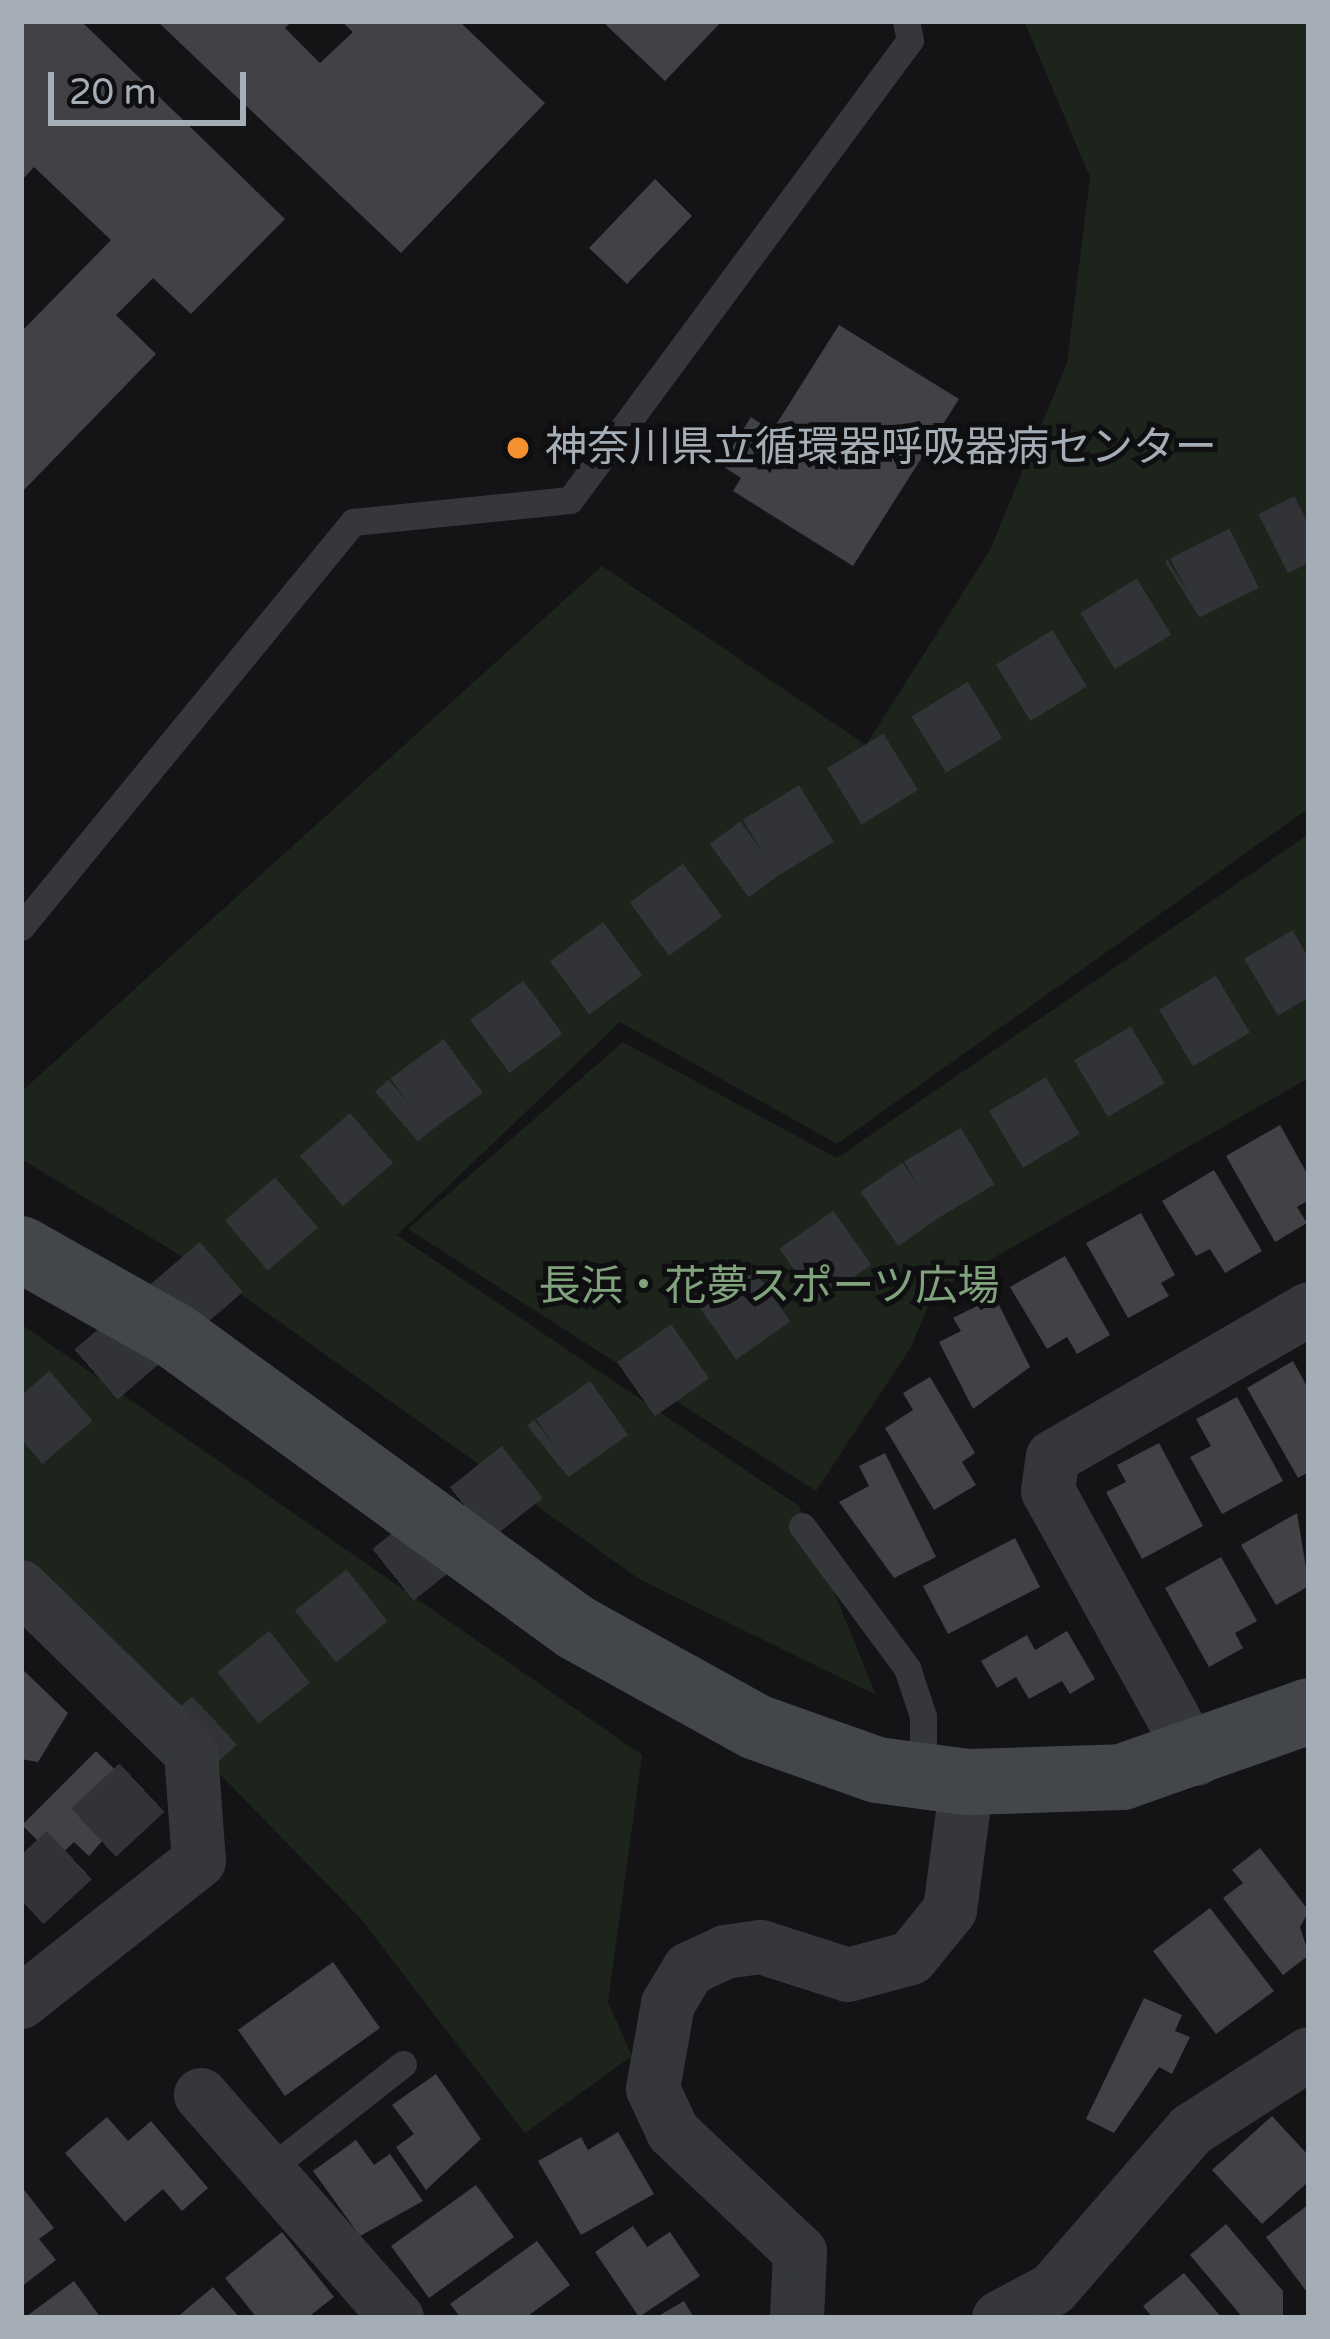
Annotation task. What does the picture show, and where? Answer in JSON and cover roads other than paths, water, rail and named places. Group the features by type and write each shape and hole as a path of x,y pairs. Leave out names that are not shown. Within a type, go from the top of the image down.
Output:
{"street":[{"path":"21,1249 172,1334 669,1684 756,1727 945,1779 1122,1777 1196,1759 1309,1711"},
{"path":"1196,1759 1048,1490 1053,1457 1309,1309"},
{"path":"21,1587 190,1754 199,1861 21,2002"},
{"path":"797,2318 800,2252 673,2132 653,2089 668,2004 689,1969 725,1952 761,1947 848,1976 911,1958 950,1910 945,1779"},
{"path":"999,2318 1053,2289 1191,2130 1309,2054"},
{"path":"200,2095 397,2318"}],"lane":[{"path":"21,927 353,522 570,500 910,40 906,21"},
{"path":"802,1526 907,1668 945,1779"},
{"path":"268,2171 403,2064"}],"tunnel":[{"path":"21,1439 410,1105 760,848 1185,588 1309,526"},
{"path":"21,1900 238,1698 555,1446 921,1190 1309,959"}],"place":[{"name":"神奈川県立循環器呼吸器病センター","path":"518,448"}],"park label":[{"name":"長浜・花夢スポーツ広場","path":"769,1287"}]}
